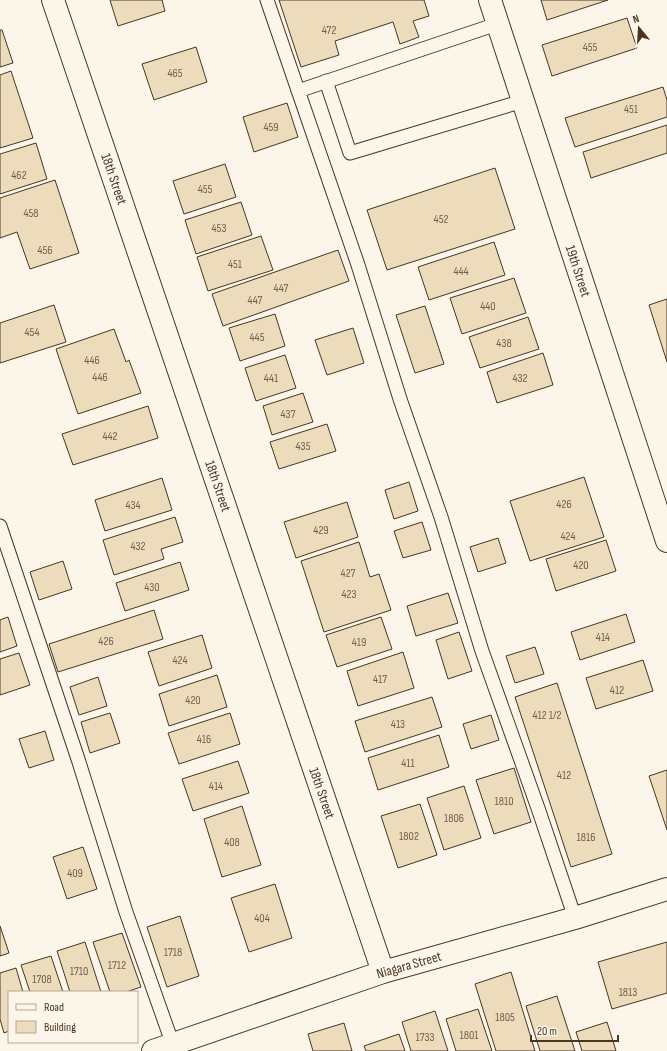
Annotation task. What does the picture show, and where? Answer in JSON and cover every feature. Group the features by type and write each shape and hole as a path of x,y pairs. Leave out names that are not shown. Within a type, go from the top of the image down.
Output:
{"street":[{"name":"18th Street","path":"53,0 383,972"},
{"name":"19th Street","path":"490,0 667,541"},
{"name":"Niagara Street","path":"163,1048 383,972 575,918 667,889"}],"lane":[{"path":"268,0 358,265 400,399 441,517 482,652 575,918"},
{"path":"298,91 498,24"},
{"path":"326,81 350,153 523,101"},
{"path":"0,526 126,912 163,1048"}],"building":[{"path":"110,0 162,0 165,11 118,26"},
{"path":"279,0 424,0 429,16 413,21 419,37 400,44 393,22 335,41 339,55 301,67"},
{"path":"541,0 608,0 547,20"},
{"path":"627,18 637,48 552,76 542,45"},
{"path":"0,30 2,30 13,63 0,67"},
{"path":"196,47 207,82 154,100 142,64"},
{"path":"11,71 33,138 0,148 0,75"},
{"path":"663,87 667,100 667,117 575,147 565,118"},
{"path":"287,103 298,137 254,152 243,117"},
{"path":"667,125 667,153 591,178 583,152"},
{"path":"36,143 47,179 0,194 0,154"},
{"path":"225,164 236,197 184,214 173,181"},
{"path":"495,168 515,229 387,270 367,210"},
{"path":"55,180 79,253 30,269 17,232 0,238 0,198"},
{"path":"241,202 252,235 196,254 185,220"},
{"path":"261,236 273,270 208,291 197,257"},
{"path":"494,242 505,275 429,300 418,267"},
{"path":"338,250 349,281 223,326 212,294"},
{"path":"514,278 526,313 462,334 450,298"},
{"path":"667,299 667,362 649,305"},
{"path":"54,305 66,342 0,363 0,323"},
{"path":"425,306 444,364 415,373 396,315"},
{"path":"275,314 285,346 240,361 229,328"},
{"path":"528,317 539,349 480,368 469,337"},
{"path":"353,328 364,363 327,375 315,340"},
{"path":"114,329 126,362 129,360 141,393 78,414 56,349"},
{"path":"543,353 553,385 497,403 487,372"},
{"path":"285,355 296,388 256,401 245,368"},
{"path":"303,393 313,422 272,435 263,406"},
{"path":"148,406 158,438 73,465 62,434"},
{"path":"327,424 336,451 279,469 270,442"},
{"path":"584,477 604,537 530,561 510,501"},
{"path":"162,478 172,510 105,531 95,500"},
{"path":"409,482 418,511 394,519 385,490"},
{"path":"347,502 358,537 296,558 284,522"},
{"path":"175,517 183,542 161,549 164,559 114,575 103,540"},
{"path":"422,522 431,550 403,558 394,531"},
{"path":"498,538 506,563 478,572 470,547"},
{"path":"606,540 616,571 556,591 546,559"},
{"path":"359,542 370,577 379,574 391,610 324,632 301,561"},
{"path":"63,561 72,589 39,600 30,572"},
{"path":"180,562 189,590 125,611 116,583"},
{"path":"448,593 458,623 416,636 407,606"},
{"path":"154,610 163,639 58,672 49,644"},
{"path":"626,614 635,642 580,660 571,632"},
{"path":"8,617 17,646 0,652 0,620"},
{"path":"381,617 392,649 337,667 326,635"},
{"path":"459,632 472,671 448,679 436,640"},
{"path":"202,635 212,668 159,686 148,652"},
{"path":"535,647 544,674 515,683 506,656"},
{"path":"403,652 414,688 358,706 347,671"},
{"path":"19,653 30,685 0,695 0,659"},
{"path":"643,660 653,691 596,709 586,678"},
{"path":"217,675 227,707 169,726 159,694"},
{"path":"98,677 107,706 79,715 70,687"},
{"path":"557,683 612,854 571,867 515,697"},
{"path":"432,697 442,727 365,752 355,721"},
{"path":"110,713 120,743 90,753 81,722"},
{"path":"230,713 240,744 179,764 168,733"},
{"path":"491,715 499,740 471,749 463,724"},
{"path":"45,731 54,760 29,768 19,739"},
{"path":"439,735 449,767 378,790 368,758"},
{"path":"238,761 249,793 193,811 182,779"},
{"path":"514,768 531,822 494,834 476,780"},
{"path":"667,770 667,830 649,776"},
{"path":"464,786 481,838 444,850 427,798"},
{"path":"420,804 437,855 398,868 381,816"},
{"path":"242,806 261,865 222,877 204,819"},
{"path":"83,847 97,889 67,899 53,857"},
{"path":"275,884 292,938 249,952 231,898"},
{"path":"180,916 199,976 167,987 147,927"},
{"path":"0,926 9,953 0,956"},
{"path":"122,933 141,987 129,991 110,991 93,942"},
{"path":"85,942 101,991 70,991 57,951"},
{"path":"667,942 667,993 612,1009 598,962"},
{"path":"51,956 63,991 30,991 21,965"},
{"path":"16,968 23,991 8,991 8,1031 4,1033 0,1019 0,973"},
{"path":"511,972 535,1051 496,1051 475,984"},
{"path":"557,996 575,1051 540,1051 526,1006"},
{"path":"478,1009 492,1051 456,1051 446,1019"},
{"path":"435,1011 448,1051 411,1051 402,1022"},
{"path":"607,1022 616,1051 582,1051 576,1032"},
{"path":"344,1023 352,1051 313,1051 308,1034"},
{"path":"399,1034 405,1051 366,1051 364,1046"}]}
